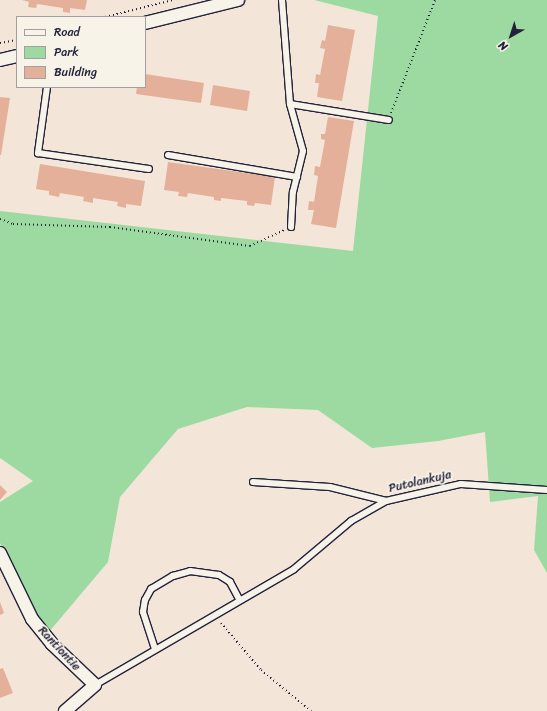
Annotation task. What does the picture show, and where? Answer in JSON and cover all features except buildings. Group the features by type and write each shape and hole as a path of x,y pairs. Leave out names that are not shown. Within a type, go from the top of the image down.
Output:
{"street":[{"path":"146,23 236,0"},
{"path":"0,60 16,56"},
{"name":"Rantiontie","path":"0,553 32,619 52,644 95,685"},
{"path":"65,711 95,685"}],"lane":[{"path":"282,0 290,104 304,151 293,192 291,227"},
{"path":"47,88 38,153 149,169"},
{"path":"290,104 389,120"},
{"path":"168,155 297,177"},
{"path":"253,482 330,487 386,500"},
{"name":"Putolankuja","path":"95,685 216,615 239,599 294,569 350,521 386,500 461,484 547,490"},
{"path":"155,649 143,612 145,600 151,590 173,576 190,570 219,575 230,582 239,599"}],"path":[{"path":"109,16 173,0"},
{"path":"389,120 435,0"},
{"path":"0,44 16,40"},
{"path":"0,219 13,224 110,227 250,246 291,227"},
{"path":"216,615 241,650 261,670 311,711"}],"green space":[{"path":"314,0 547,0 547,573 534,550 538,496 490,502 485,432 438,441 372,448 318,410 247,407 178,429 120,497 108,562 48,633 31,610 0,543 0,502 33,481 0,458 0,211 353,251 378,16"}]}
